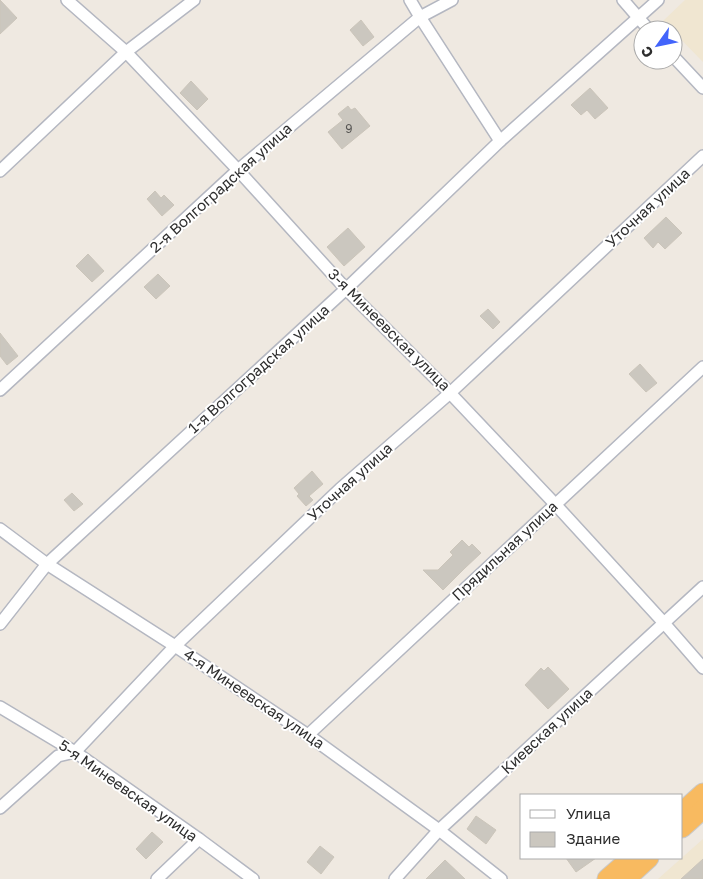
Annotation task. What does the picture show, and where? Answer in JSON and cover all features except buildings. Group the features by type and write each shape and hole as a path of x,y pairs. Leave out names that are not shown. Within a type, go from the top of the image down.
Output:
{"highway":[{"path":"683,811 703,793"},
{"path":"683,827 703,809"},
{"path":"607,879 630,859"},
{"path":"626,879 648,859"}],"street":[{"name":"3-я Минеевская улица","path":"67,0 126,52 238,170 346,289 450,393 555,504 703,668"},
{"path":"0,171 126,52 194,0"},
{"path":"410,0 500,141"},
{"name":"2-я Волгоградская улица","path":"0,390 238,170 420,17 452,0"},
{"path":"623,0 638,19"},
{"name":"1-я Волгоградская улица","path":"0,624 47,564 346,289 500,141 658,0"},
{"path":"683,67 703,88"},
{"name":"Уточная улица","path":"0,808 58,756 75,752 175,646 340,489 450,393 703,156"},
{"name":"Прядильная улица","path":"308,735 703,367"},
{"name":"4-я Минеевская улица","path":"0,529 47,564 175,646 308,735 439,830 501,879"},
{"name":"Киевская улица","path":"395,879 439,830 703,587"},
{"name":"5-я Минеевская улица","path":"0,707 75,752 253,879"},
{"path":"157,879 199,840"}],"shaded area":[{"path":"685,0 703,0 703,62 683,42 683,20 664,20"},
{"path":"703,839 703,879 658,879 680,859 683,859 683,857"}]}
